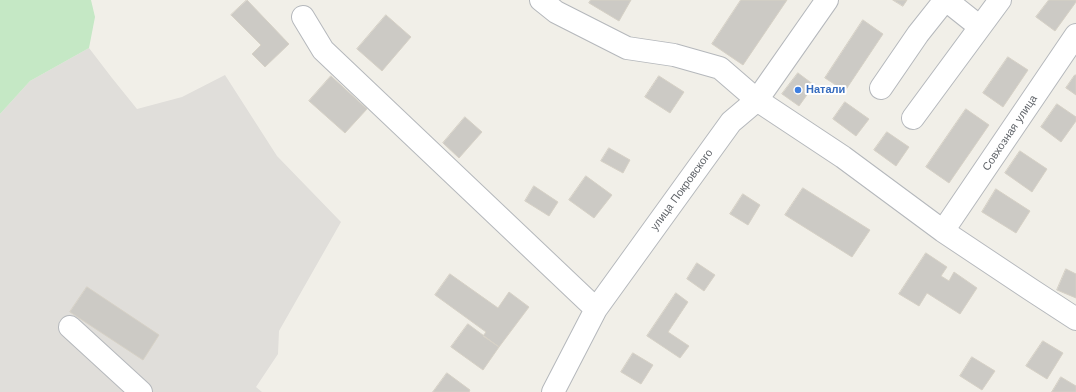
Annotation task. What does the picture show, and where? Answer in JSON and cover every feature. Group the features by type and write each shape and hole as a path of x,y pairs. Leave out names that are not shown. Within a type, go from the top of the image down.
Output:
{"street":[{"path":"541,0 556,12 627,48 674,55 720,68 757,100 843,157 943,230 1076,319"},
{"name":"улица Покровского","path":"553,392 596,309 731,122 757,100 827,0"},
{"path":"881,88 918,34 945,0 980,27"},
{"path":"913,118 1000,0"},
{"path":"303,17 323,50 596,309"},
{"name":"Совхозная улица","path":"943,230 1076,35"},
{"path":"70,327 141,392"}],"shaded area":[{"path":"89,48 137,109 182,97 225,75 277,156 341,222 279,331 278,354 256,387 262,392 0,392 0,114 30,81"}],"green space":[{"path":"0,0 91,0 95,17 89,48 30,81 0,114"}],"building":[{"path":"247,0 289,44 265,67 252,54 261,45 231,15"},
{"path":"591,0 631,0 619,21 589,3"},
{"path":"741,0 787,0 743,65 712,44"},
{"path":"893,0 907,0 903,6"},
{"path":"1049,0 1076,0 1055,31 1036,17"},
{"path":"386,15 411,37 382,71 357,49"},
{"path":"863,20 883,34 845,91 825,78"},
{"path":"1008,57 1028,70 1003,107 983,93"},
{"name":"Натали","path":"798,73 814,85 799,106 782,94"},
{"path":"1076,75 1076,95 1066,88"},
{"path":"331,76 367,109 345,133 309,101"},
{"path":"659,76 684,92 670,113 645,97"},
{"path":"845,102 869,119 856,136 833,119"},
{"path":"1057,104 1076,117 1076,121 1061,142 1041,127"},
{"path":"966,109 989,125 949,183 926,167"},
{"path":"465,117 482,132 459,158 443,143"},
{"path":"887,132 909,147 896,166 874,150"},
{"path":"609,148 630,160 623,173 601,161"},
{"path":"1020,151 1047,169 1032,192 1005,173"},
{"path":"586,176 612,195 594,218 569,200"},
{"path":"534,186 558,202 549,216 525,201"},
{"path":"803,188 870,230 852,257 785,215"},
{"path":"996,189 1030,211 1016,233 982,212"},
{"path":"743,194 760,205 748,225 730,214"},
{"path":"926,253 947,267 941,276 949,281 954,272 977,288 960,314 927,293 919,306 899,294"},
{"path":"697,263 715,275 704,291 687,279"},
{"path":"1066,269 1076,274 1076,298 1057,290"},
{"path":"450,274 498,308 509,292 529,307 499,347 483,336 486,332 435,295"},
{"path":"87,287 159,335 143,360 70,312"},
{"path":"676,293 688,302 668,332 689,346 680,358 647,336"},
{"path":"468,324 499,347 483,370 451,347"},
{"path":"1043,341 1063,353 1047,379 1026,366"},
{"path":"633,353 653,365 641,384 621,372"},
{"path":"972,357 995,371 982,390 960,376"},
{"path":"447,373 470,390 469,392 433,392"},
{"path":"1061,377 1076,386 1076,392 1052,392"}],"place":[{"name":"Натали","path":"798,90"}]}
